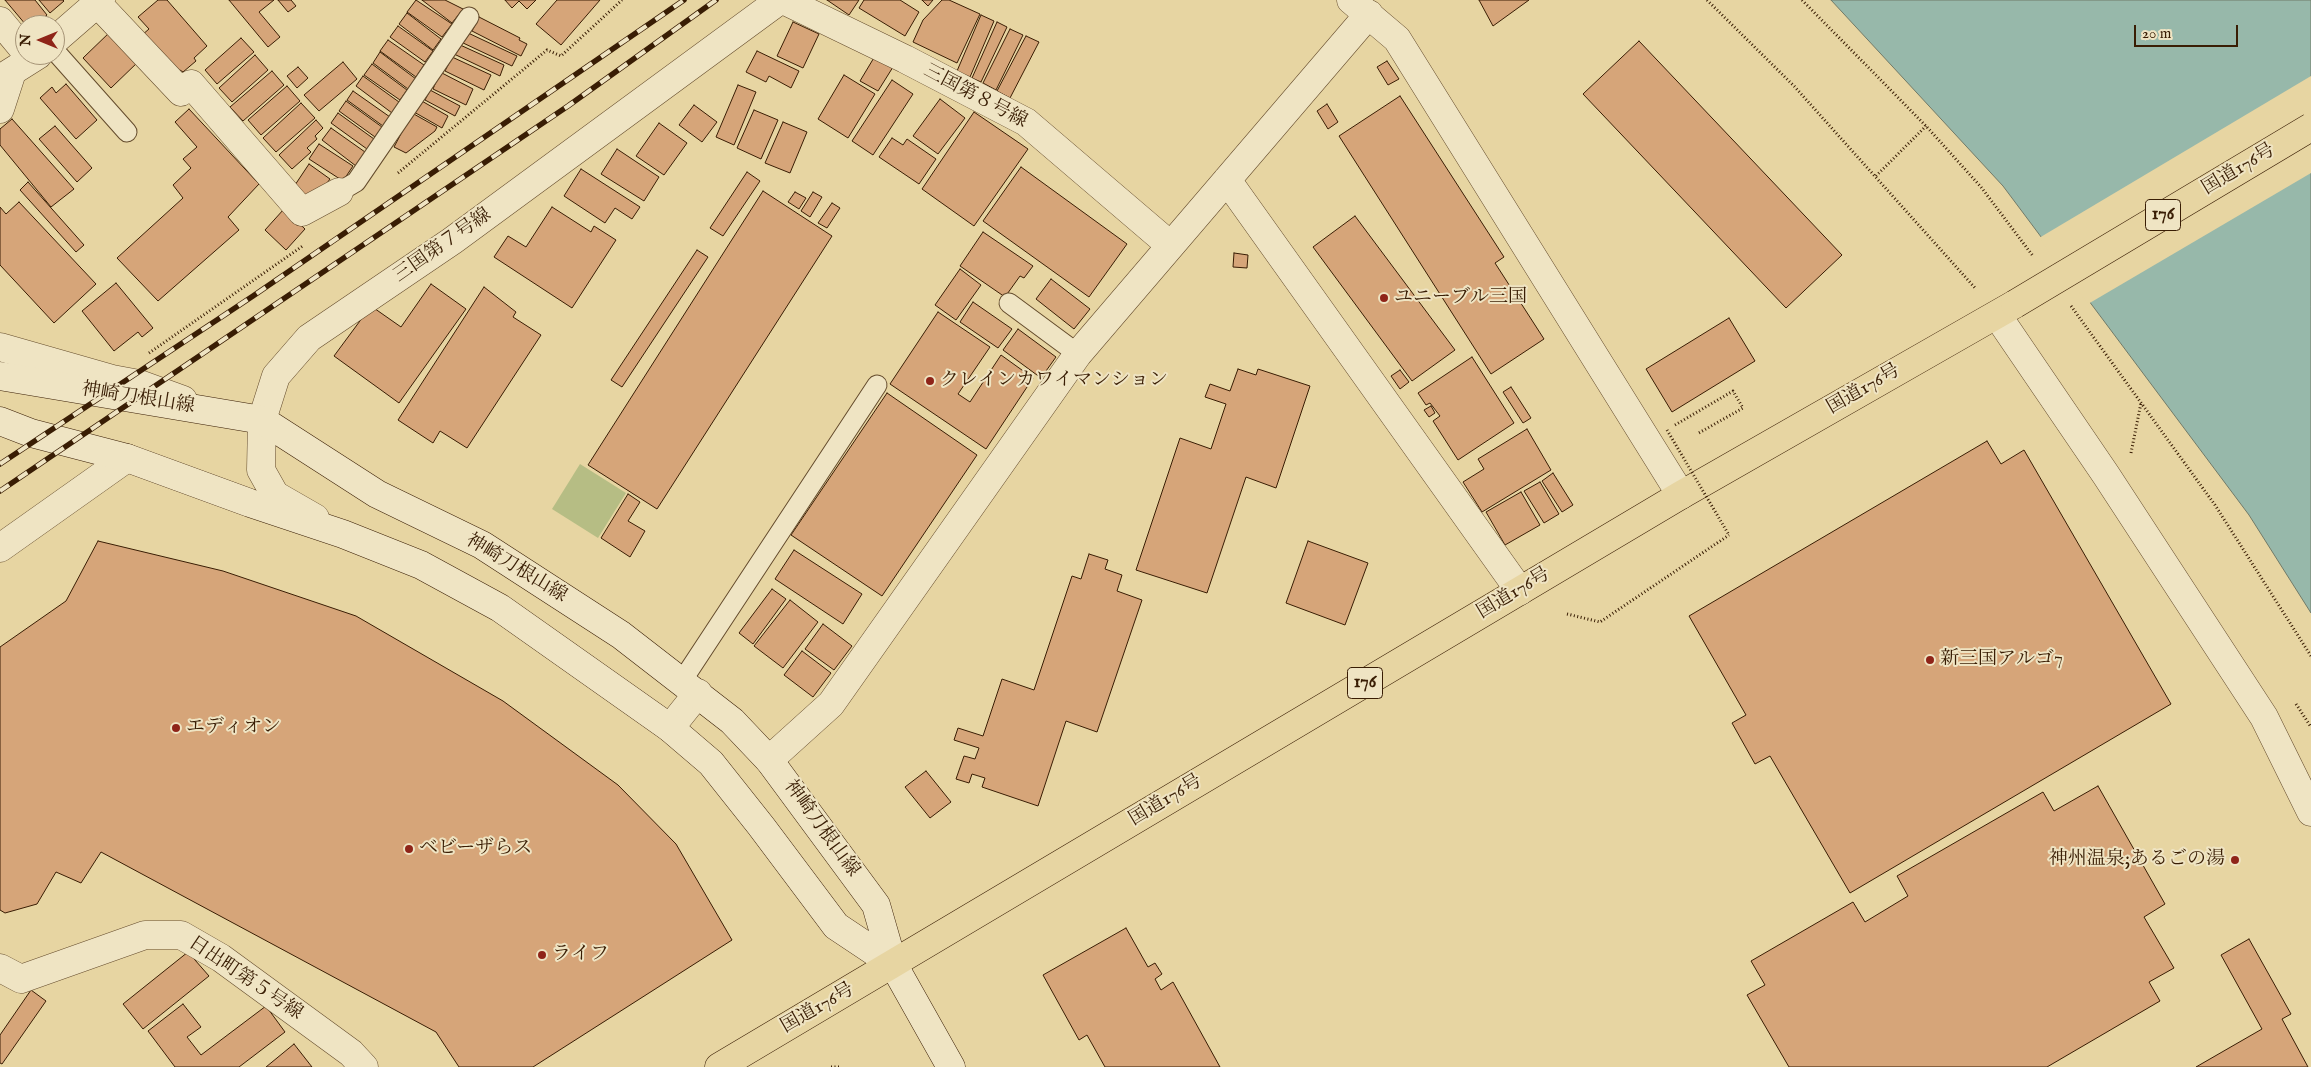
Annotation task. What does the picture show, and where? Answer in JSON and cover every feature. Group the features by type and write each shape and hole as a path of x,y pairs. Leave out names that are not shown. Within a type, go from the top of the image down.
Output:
{"highway":[{"name":"国道176号","path":"719,1067 1681,495 2006,309 2311,126"}],"street":[{"name":"三国第８号線","path":"781,0 905,59 1026,122 1170,245"},
{"name":"三国第７号線","path":"344,534 275,495 261,470 262,420 276,376 309,338 452,241 781,0"},
{"path":"65,31 99,2 181,92 191,84 302,212 339,192"},
{"path":"769,760 831,704 1078,354 1228,180 1360,7 1397,39 1681,495"},
{"path":"0,21 15,43"},
{"path":"0,109 24,65"},
{"path":"1228,180 1520,591"},
{"path":"2006,309 2106,475 2264,717 2311,812"},
{"path":"0,347 112,379 140,384 218,412"},
{"name":"神崎刀根山線","path":"0,376 262,420 377,494 482,545 621,635 732,721 769,760 876,905 893,964 952,1067"},
{"name":"神崎刀根山線","path":"0,421 31,432 127,458 250,503 344,534 421,565 500,608 670,728 710,763 761,826 836,926 893,964"},
{"path":"0,438 31,432"},
{"path":"0,548 127,458"},
{"path":"670,728 690,687"},
{"name":"日出町第５号線","path":"0,968 21,979 145,935 181,935 221,958 351,1053 364,1067"}],"lane":[{"path":"339,192 356,182 384,150 468,17"},
{"path":"34,65 127,132"},
{"path":"1009,303 1078,354"},
{"path":"690,687 877,385"}],"path":[{"path":"1707,0 1794,86 1963,273 2006,309"},
{"path":"1802,0 1926,126 1981,187 2038,263"},
{"path":"1876,176 1926,126"},
{"path":"2067,301 2215,505 2311,656"},
{"path":"1567,614 1600,622 1729,535 1667,430 1734,391 1743,408 1697,434"},
{"path":"2130,458 2142,403"},
{"path":"831,1067 841,1067"}],"green space":[{"path":"580,464 626,493 598,538 552,509"}],"shaded area":[{"path":"1831,0 2311,0 2311,613 2249,515 2003,186"}],"pier":[{"path":"2311,76 2311,173 2088,304 2039,238"}],"building":[{"path":"5,0 35,0 47,15 18,15"},
{"path":"39,0 63,0 64,1 50,13"},
{"path":"158,0 167,0 207,46 194,58 196,61 183,72 180,70 175,74 142,35 149,29 138,17"},
{"path":"229,0 274,0 259,12 280,37 268,47"},
{"path":"278,0 291,0 296,6 288,12"},
{"path":"416,0 452,24 442,37 407,12"},
{"path":"422,0 445,0 463,9 452,23"},
{"path":"505,0 536,0 527,9 519,1 512,8"},
{"path":"557,0 600,0 561,45 536,24"},
{"path":"827,0 859,0 849,15"},
{"path":"864,0 900,0 919,12 905,36 859,8"},
{"path":"922,0 933,0 928,6"},
{"path":"942,0 949,0 980,14 957,63 913,42 923,20"},
{"path":"1479,0 1529,0 1493,26"},
{"path":"407,13 441,39 433,50 399,24"},
{"path":"981,15 994,21 970,77 957,71"},
{"path":"479,17 520,38 519,40 527,44 521,56 472,31"},
{"path":"793,22 819,34 803,68 777,56"},
{"path":"997,22 1007,27 981,82 972,78"},
{"path":"398,26 433,51 425,62 390,37"},
{"path":"1010,29 1023,35 996,90 983,83"},
{"path":"111,31 139,61 111,88 83,58"},
{"path":"466,32 517,56 512,66 461,42"},
{"path":"1026,36 1039,42 1010,98 997,91"},
{"path":"241,38 254,52 217,84 205,70"},
{"path":"388,40 424,65 416,77 380,51"},
{"path":"1639,41 1842,255 1786,308 1583,94"},
{"path":"458,44 504,65 500,76 454,54"},
{"path":"757,51 799,71 791,88 769,76 766,82 746,72"},
{"path":"380,52 416,79 408,89 373,63"},
{"path":"255,55 268,70 232,102 219,88"},
{"path":"875,56 893,67 878,91 860,81"},
{"path":"452,57 491,75 484,90 445,71"},
{"path":"1387,61 1399,79 1388,85 1377,67"},
{"path":"343,62 357,79 319,111 304,95"},
{"path":"372,64 407,90 400,100 364,75"},
{"path":"298,67 308,78 297,88 287,76"},
{"path":"272,71 284,85 243,121 230,107"},
{"path":"440,72 473,89 466,105 433,89"},
{"path":"844,75 875,94 848,138 818,119"},
{"path":"363,76 399,102 392,113 356,86"},
{"path":"892,80 913,94 873,155 852,141"},
{"path":"66,84 97,120 76,139 40,98 52,87 56,93"},
{"path":"738,85 756,92 734,145 716,137"},
{"path":"287,86 300,101 261,135 248,120"},
{"path":"430,90 460,106 455,116 425,100"},
{"path":"353,91 390,117 383,126 347,100"},
{"path":"1400,96 1504,257 1495,263 1544,339 1491,374 1339,136"},
{"path":"940,99 965,118 938,154 913,136"},
{"path":"420,100 448,116 442,128 414,112"},
{"path":"346,101 382,127 375,137 339,111"},
{"path":"301,103 315,118 276,152 263,138"},
{"path":"1327,104 1338,122 1328,129 1317,111"},
{"path":"694,105 717,122 702,142 679,125"},
{"path":"189,109 259,184 228,217 239,230 158,301 117,258 183,198 173,185 191,168 183,159 197,147 175,122"},
{"path":"754,110 778,120 761,159 737,148"},
{"path":"974,112 1028,149 974,226 922,189"},
{"path":"338,113 374,139 367,149 331,123"},
{"path":"412,113 437,127 435,131 406,153 394,147"},
{"path":"12,119 74,189 51,207 0,145 0,129"},
{"path":"316,120 323,128 315,136 317,139 307,148 311,152 292,169 279,155"},
{"path":"783,122 807,132 790,173 765,163"},
{"path":"659,123 687,143 664,175 636,156"},
{"path":"55,126 92,168 77,182 39,139"},
{"path":"331,128 365,152 356,166 322,140"},
{"path":"892,138 903,145 907,139 936,159 919,184 879,157"},
{"path":"319,144 353,166 343,181 309,159"},
{"path":"617,149 659,177 644,201 601,174"},
{"path":"309,164 330,179 313,202 293,188"},
{"path":"1021,167 1127,244 1089,297 983,221"},
{"path":"581,169 640,207 632,219 615,208 605,223 564,196"},
{"path":"747,172 760,181 723,236 710,228"},
{"path":"28,182 84,245 76,252 20,190"},
{"path":"763,191 832,236 657,509 588,465"},
{"path":"795,192 806,198 799,209 788,202"},
{"path":"813,192 822,197 810,217 801,211"},
{"path":"19,202 96,284 54,323 0,265 0,207 6,214"},
{"path":"832,203 840,208 827,228 818,223"},
{"path":"552,207 591,232 594,226 616,240 572,308 494,257 508,236 526,247"},
{"path":"284,209 305,229 286,250 265,230"},
{"name":"ユニーブル三国","path":"1355,216 1455,350 1412,381 1313,247"},
{"path":"983,232 1033,266 1024,278 1020,276 1005,297 960,266"},
{"path":"697,250 708,257 622,387 611,380"},
{"path":"1234,253 1248,255 1247,268 1233,267"},
{"path":"960,269 981,285 956,320 935,305"},
{"path":"1051,279 1090,309 1074,329 1036,299"},
{"path":"116,283 153,328 142,337 138,332 114,351 82,311"},
{"path":"431,284 466,309 399,403 334,356 371,306 401,327"},
{"path":"484,287 516,312 513,317 541,335 467,448 440,431 433,443 398,420"},
{"path":"973,302 1012,329 998,348 960,322"},
{"name":"クレインカワイマンション","path":"938,312 990,347 958,394 970,402 1001,355 1033,378 986,449 890,384"},
{"path":"1729,318 1755,361 1672,412 1646,369"},
{"path":"1018,329 1056,357 1041,378 1003,350"},
{"path":"1472,357 1514,423 1458,460 1433,421 1440,416 1430,403 1426,405 1418,393"},
{"path":"1238,369 1256,375 1258,369 1310,386 1276,488 1246,477 1207,593 1136,570 1180,438 1211,449 1226,404 1205,397 1210,384 1230,391"},
{"path":"1400,370 1409,382 1400,389 1391,376"},
{"path":"1511,387 1531,418 1523,423 1503,392"},
{"path":"887,393 977,455 882,596 791,535"},
{"path":"1431,406 1435,413 1429,417 1424,410"},
{"path":"1527,429 1551,470 1482,512 1463,482 1484,469 1478,459"},
{"name":"新三国アルゴ7","path":"1987,441 2001,464 2024,450 2171,704 1850,893 1770,756 1755,764 1732,723 1746,715 1689,616"},
{"path":"1553,473 1573,505 1562,512 1542,481"},
{"path":"1540,482 1559,514 1544,523 1524,491"},
{"path":"1521,492 1540,525 1505,545 1486,512"},
{"path":"628,494 640,502 628,521 645,531 630,557 601,538"},
{"path":"98,541 223,571 356,616 503,701 618,785 676,844 732,940 533,1067 459,1067 436,1032 101,852 81,883 56,872 37,904 5,913 0,910 0,647 66,601"},
{"path":"1308,541 1368,563 1345,625 1286,603"},
{"path":"794,550 862,594 843,624 775,579"},
{"path":"1089,554 1108,560 1105,569 1122,575 1117,591 1142,600 1097,732 1066,721 1038,806 982,787 985,778 972,774 969,783 956,779 964,756 975,759 979,748 954,740 958,728 983,736 1002,679 1034,690 1072,576 1081,579"},
{"path":"772,589 786,599 753,644 739,633"},
{"path":"790,600 818,622 783,668 754,646"},
{"path":"823,624 852,646 834,670 805,649"},
{"path":"802,651 831,673 813,697 784,675"},
{"path":"926,771 951,802 930,818 905,787"},
{"path":"2098,786 2165,904 2144,917 2174,968 2149,982 2160,1001 2047,1067 1789,1067 1747,995 1765,985 1751,961 1853,902 1865,922 1908,896 1897,876 2043,792 2054,811"},
{"path":"1126,928 1148,967 1155,963 1162,974 1155,979 1161,990 1173,982 1220,1067 1105,1067 1087,1035 1079,1040 1043,975"},
{"path":"2249,939 2291,1014 2282,1019 2308,1067 2196,1067 2262,1029 2221,955"},
{"path":"188,952 209,976 143,1029 123,1004"},
{"path":"31,990 46,1001 2,1064 0,1063 0,1035"},
{"path":"183,1004 201,1027 187,1037 201,1055 266,1006 285,1032 239,1067 175,1067 148,1031"},
{"path":"294,1044 312,1067 266,1067"}],"railway":[{"path":"0,464 253,296 684,0"},
{"path":"0,491 568,106 716,0"}],"place":[{"name":"ユニーブル三国","path":"1384,298"},
{"name":"クレインカワイマンション","path":"930,381"},
{"name":"新三国アルゴ7","path":"1930,660"},
{"name":"エディオン","path":"176,728"},
{"name":"ベビーザらス","path":"409,849"},
{"name":"神州温泉;あるごの湯","path":"2235,860"},
{"name":"ライフ","path":"542,955"}]}
